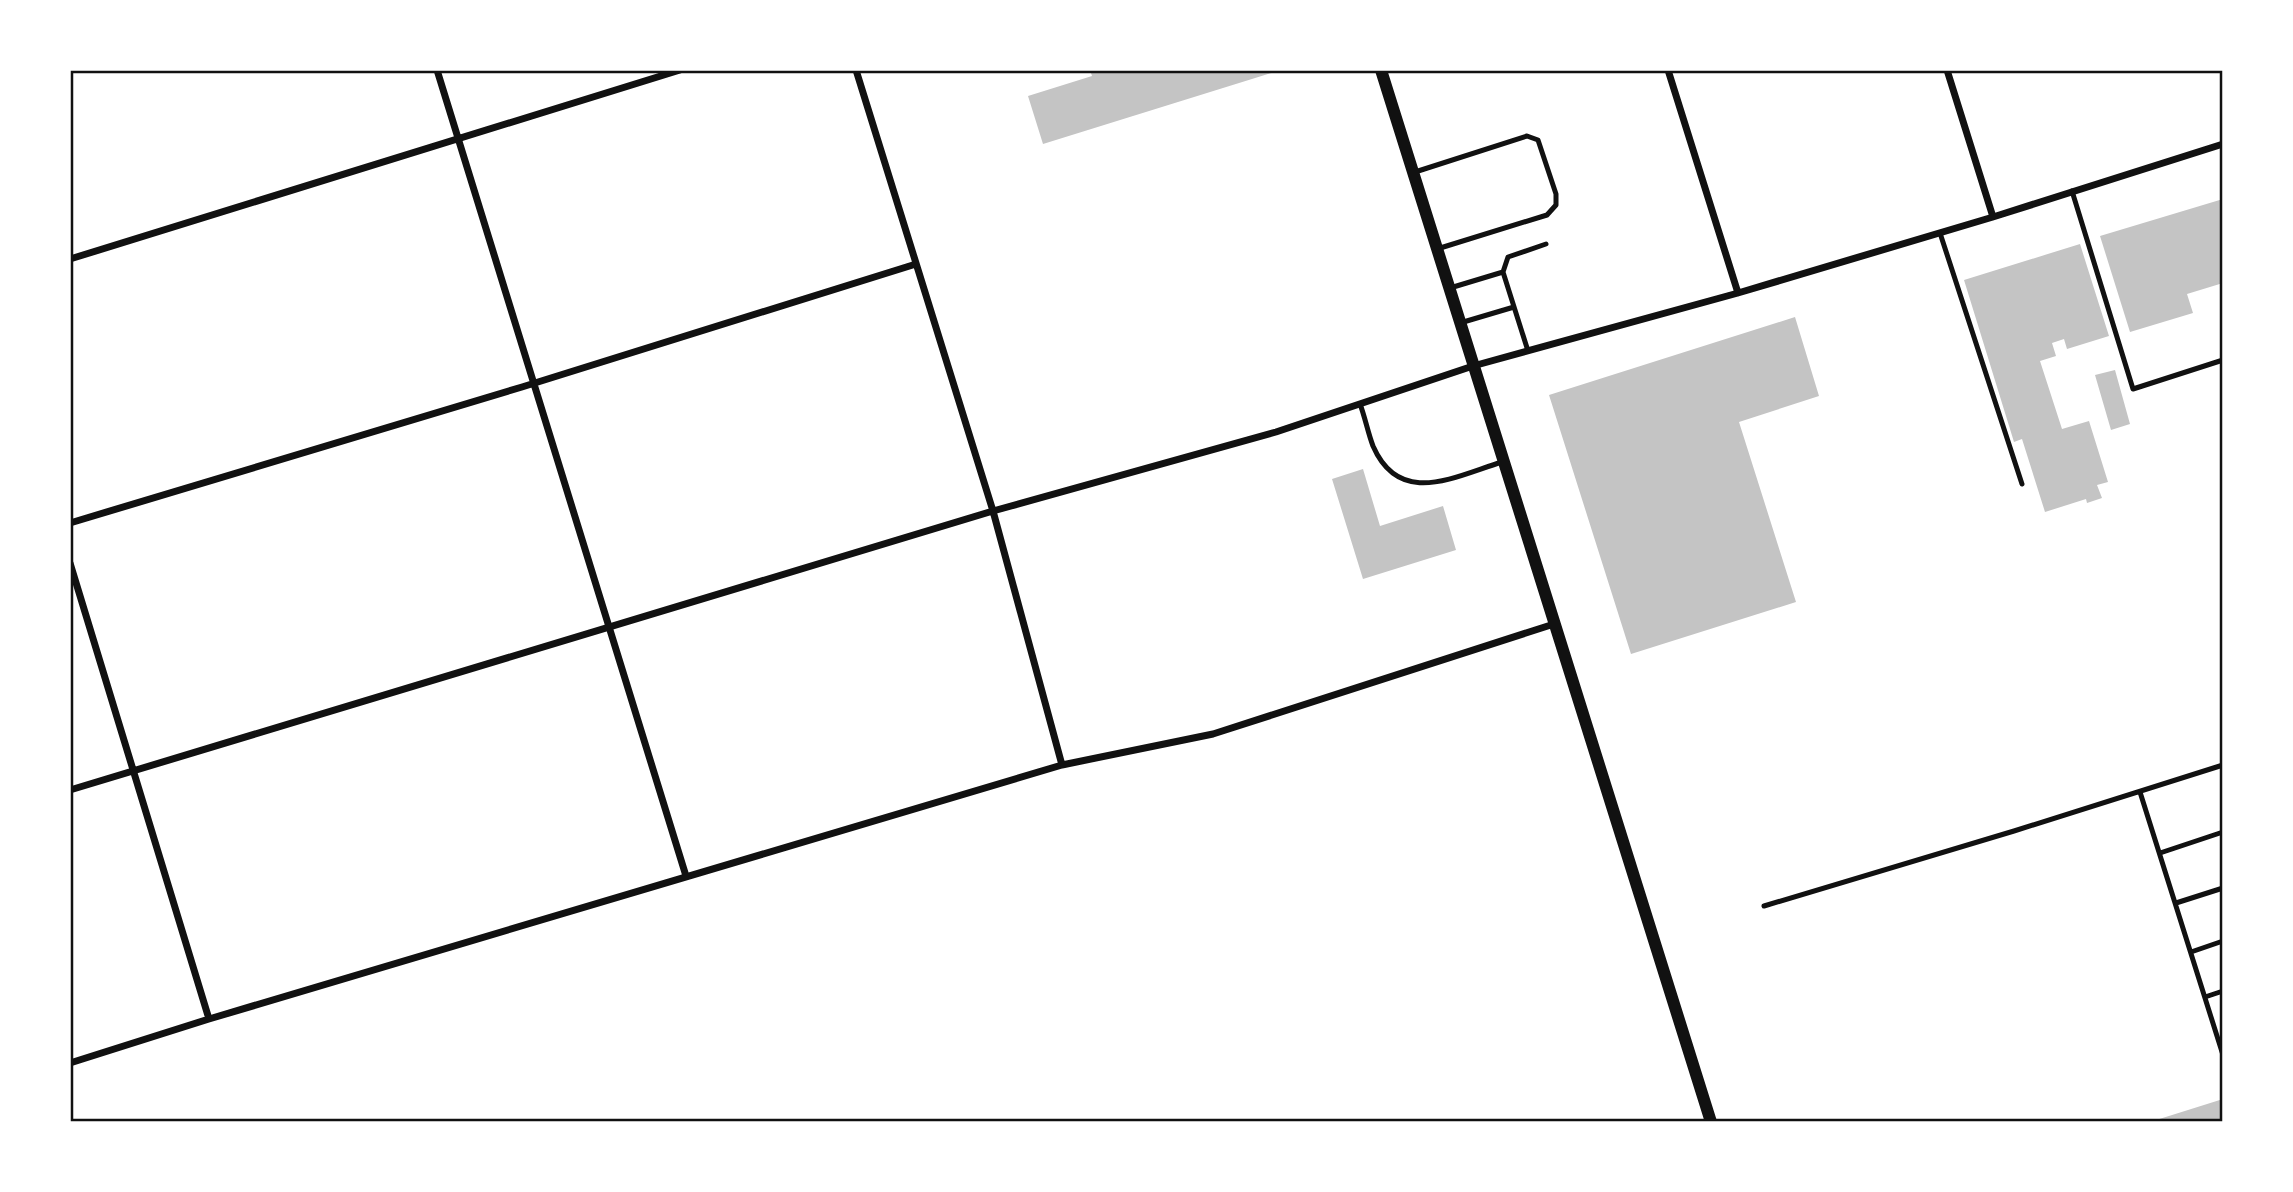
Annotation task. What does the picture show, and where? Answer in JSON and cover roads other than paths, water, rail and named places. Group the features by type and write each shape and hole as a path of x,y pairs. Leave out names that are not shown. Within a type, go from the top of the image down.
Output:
{"street":[{"path":"437,70 686,876"},
{"path":"70,259 680,70"},
{"path":"856,70 993,511 1062,765"},
{"path":"1381,70 1711,1122"},
{"path":"1668,70 1738,293"},
{"path":"1947,70 1993,217"},
{"path":"70,790 993,511 1276,432 1473,366 1738,293 1940,233 2223,144"},
{"path":"70,523 532,384 916,264"},
{"path":"70,563 209,1019"},
{"path":"70,1063 209,1019 1062,765 1213,734 1555,624"}],"lane":[{"path":"1413,173 1520,138 1532,137 1538,140 1556,194 1556,205 1547,215 1437,248"},
{"path":"2072,191 2133,388 2223,360"},
{"path":"1940,233 2022,484"},
{"path":"1528,351 1503,272 1508,257 1546,244"},
{"path":"1449,288 1503,272"},
{"path":"1460,323 1514,307"},
{"path":"1360,404 1374,447 1388,469 1405,481 1425,485 1503,461"},
{"path":"1764,906 2223,765"},
{"path":"2140,792 2221,1040 2223,1055"},
{"path":"2160,853 2223,832"},
{"path":"2176,903 2223,888"},
{"path":"2191,952 2223,941"},
{"path":"2205,997 2223,991"}]}
